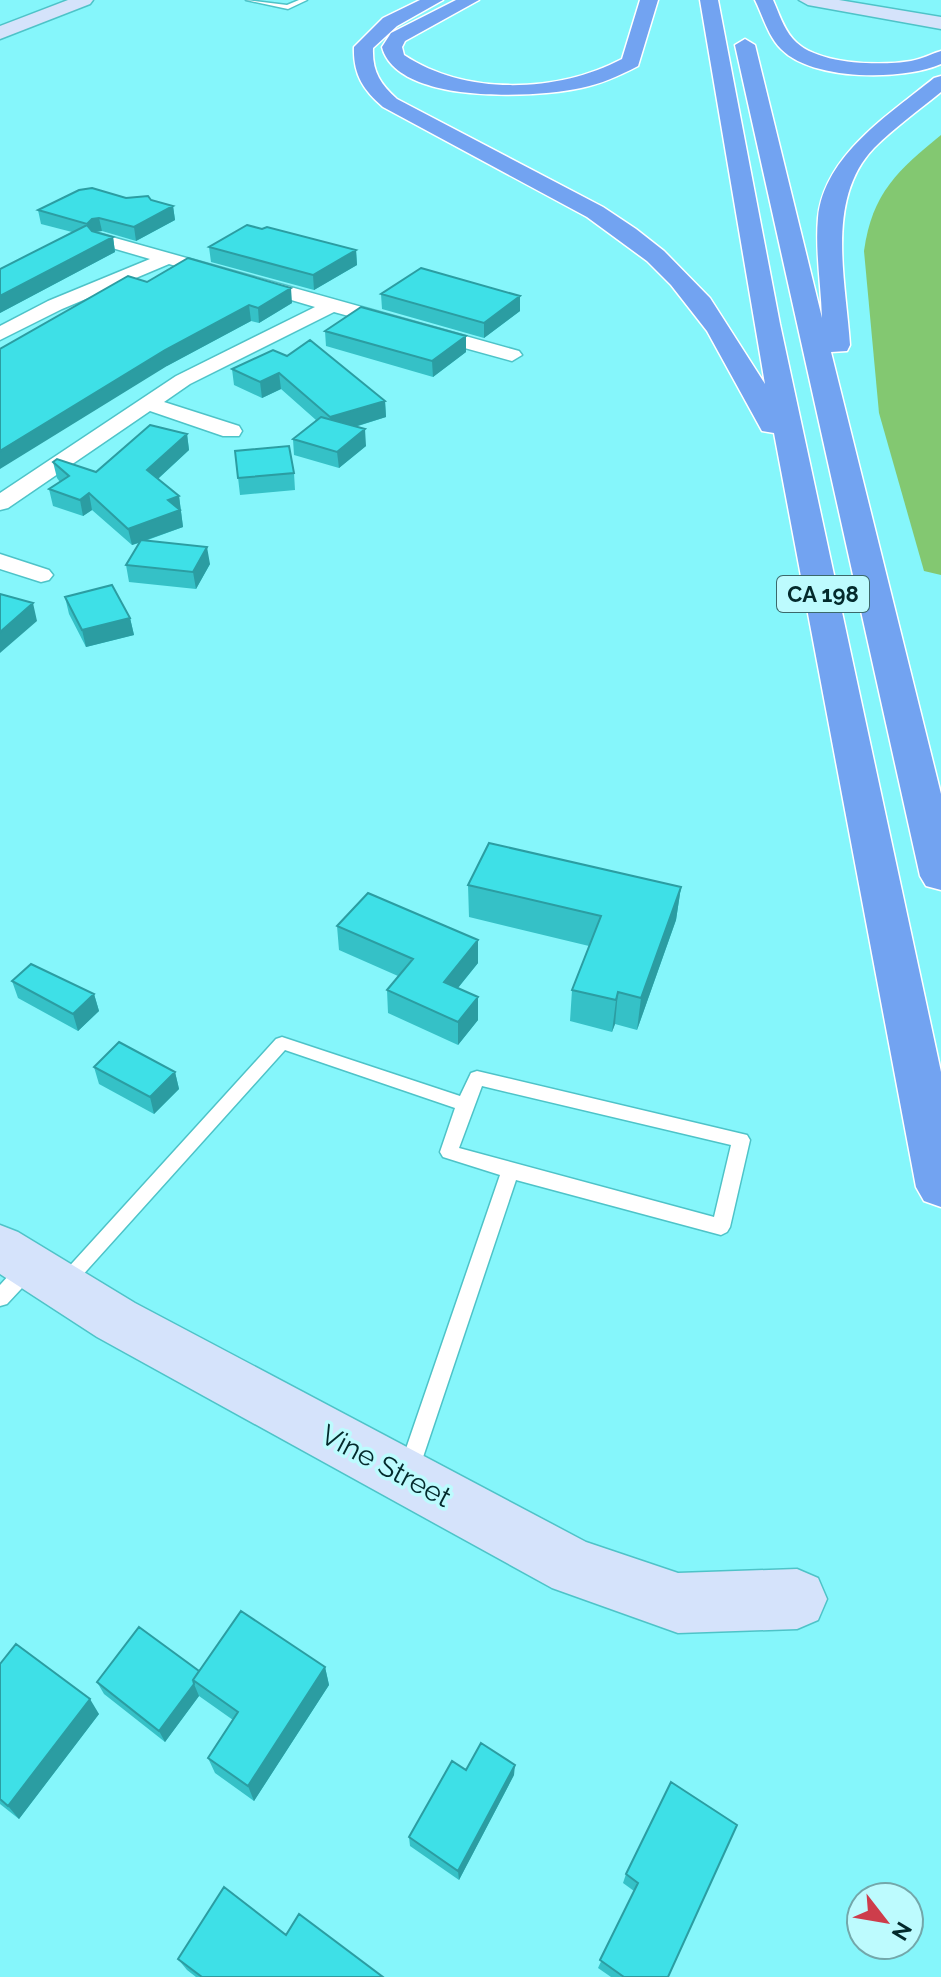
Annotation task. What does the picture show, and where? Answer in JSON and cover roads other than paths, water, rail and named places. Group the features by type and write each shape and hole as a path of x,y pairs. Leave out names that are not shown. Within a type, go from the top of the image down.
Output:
{"highway":[{"path":"434,0 390,22 364,47 362,65 373,89 390,103 595,212 628,232 665,262 703,304 747,373 801,486"},
{"path":"470,0 398,37 392,47 395,58 425,76 469,86 521,89 580,84 603,78 631,62 649,0"},
{"name":"CA 198","path":"709,0 767,324 941,1187"},
{"path":"764,0 782,37 791,48 804,55 838,65 873,69 918,65 941,57"},
{"name":"CA 198","path":"738,18 941,876"},
{"name":"CA 198","path":"702,68 732,131"},
{"path":"830,403 838,356 830,216 845,172 866,144 941,82"}],"street":[{"path":"0,33 84,0"},
{"path":"808,0 941,23"},
{"path":"101,239 512,355"},
{"path":"0,334 55,305 166,259"},
{"path":"0,503 146,403 218,361 332,306"},
{"path":"146,403 231,431"},
{"path":"0,561 41,575"},
{"name":"Vine Street","path":"23,1274 116,1320 573,1567 678,1603 797,1599"}],"lane":[{"path":"249,0 288,7 304,0"},
{"path":"23,1274 282,1043 465,1104"},
{"path":"477,1078 741,1140 721,1227 510,1171 449,1152 477,1078"},
{"path":"406,1477 510,1171"}]}
